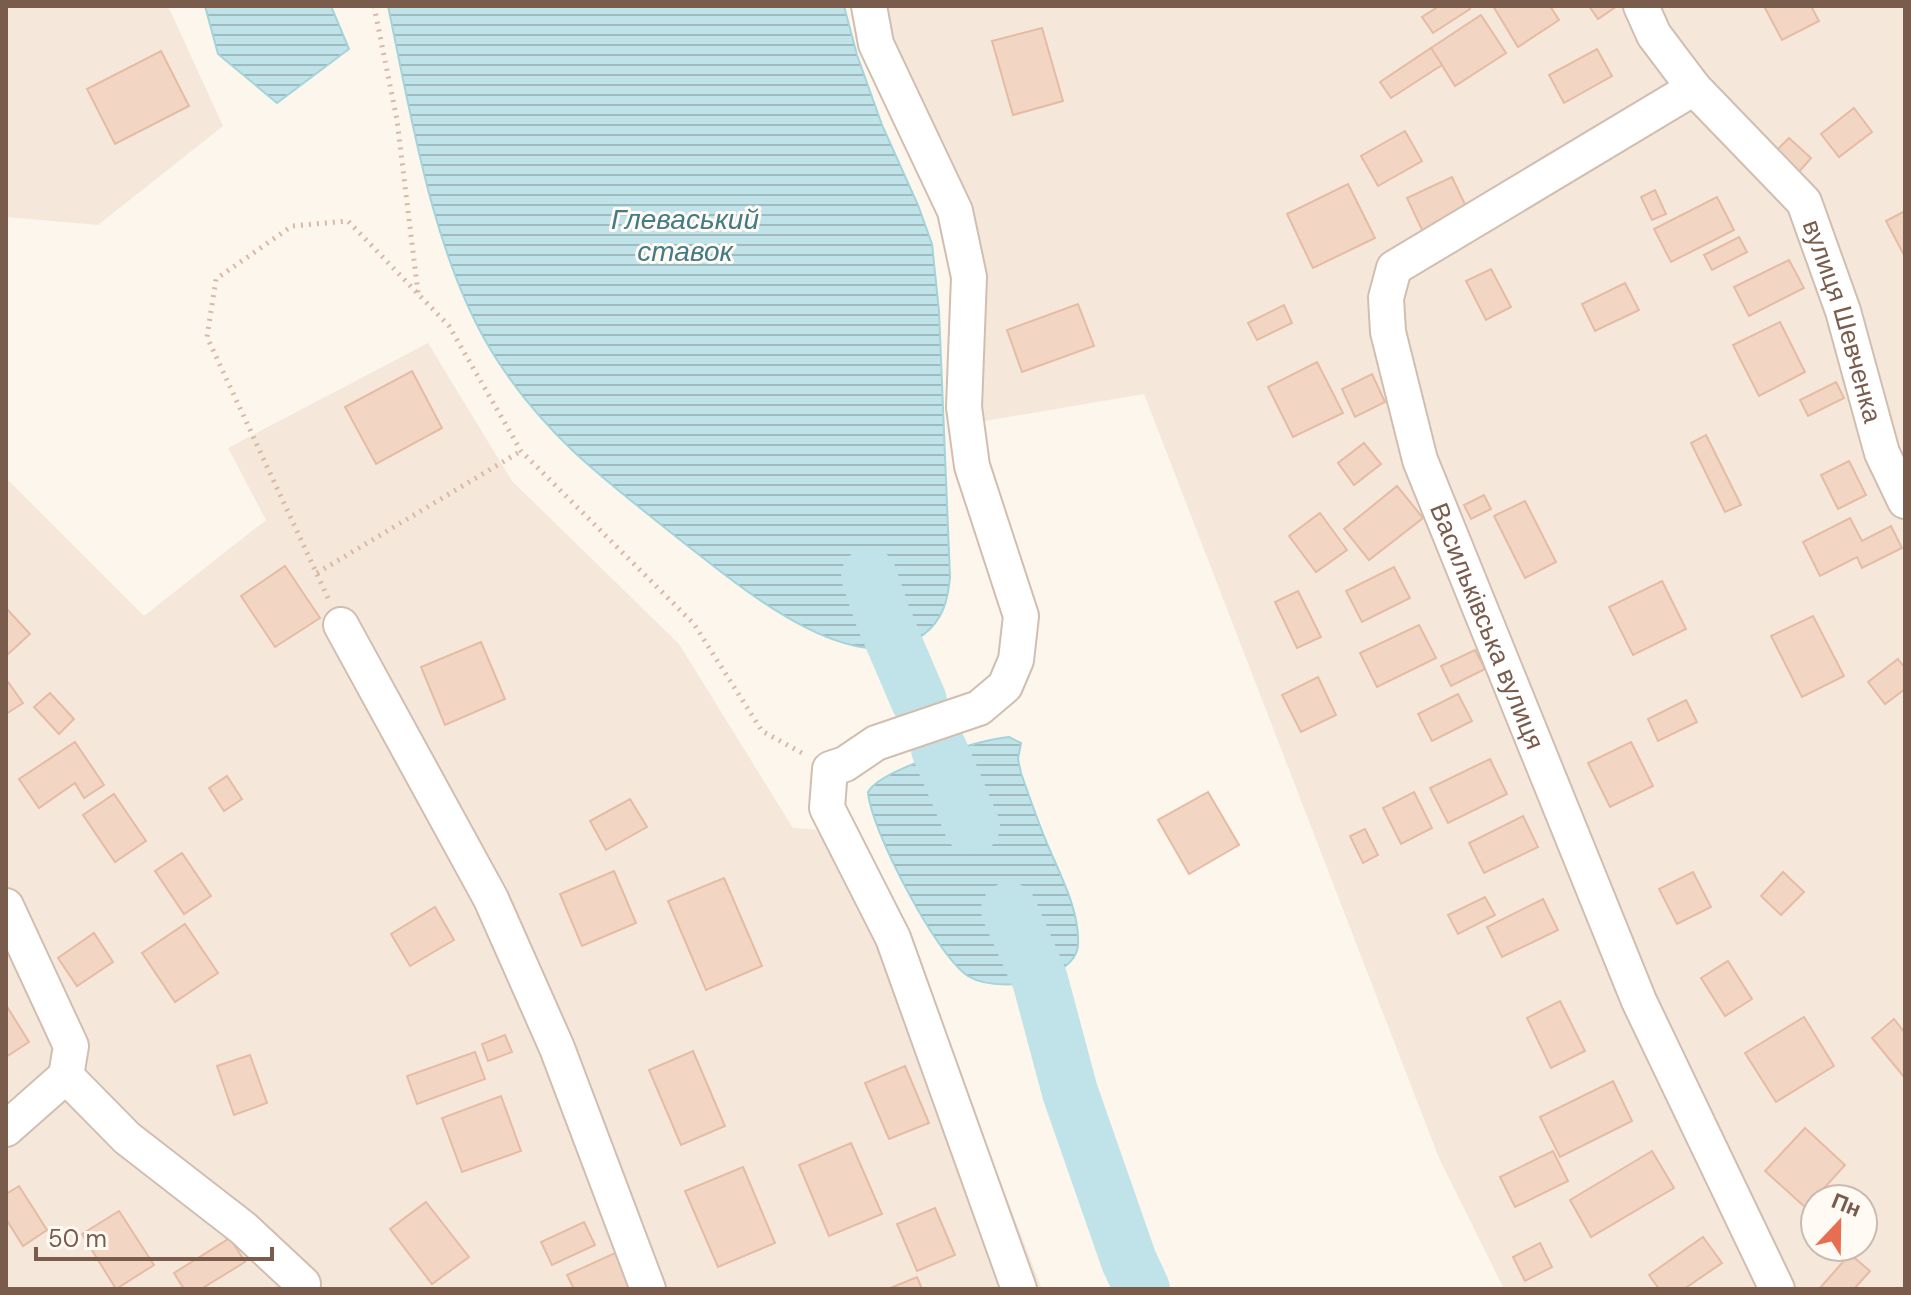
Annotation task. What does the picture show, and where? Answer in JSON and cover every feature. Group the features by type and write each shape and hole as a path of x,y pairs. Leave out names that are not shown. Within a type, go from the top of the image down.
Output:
{"street":[{"path":"869,6 876,44 955,211 969,277 964,407 972,466 1021,616 1016,660 1005,686 979,708 876,743 845,764 830,769 827,808 893,938 1019,1289"},
{"name":"вулиця Шевченка","path":"1641,6 1654,35 1694,88 1804,202 1843,311 1882,453 1905,501"},
{"name":"Васильківська вулиця","path":"1694,88 1394,268 1386,298 1388,332 1420,460 1627,972 1777,1289"},
{"path":"341,625 491,899 557,1048 648,1289"},
{"path":"6,906 71,1046 66,1076 6,1129"},
{"path":"66,1076 127,1138 243,1228 303,1284"}],"path":[{"path":"374,6 397,120 418,294"},
{"path":"341,625 207,337 216,279 292,226 348,221 449,326 521,451 694,624 762,731 830,769"},
{"path":"317,573 521,451"}],"shaded area":[{"path":"6,6 168,6 223,126 98,225 6,217"},
{"path":"860,6 1905,6 1905,1289 1504,1289 1439,1158 1144,394 955,426 949,242 890,103"},
{"path":"428,343 512,481 679,644 793,828 853,832 907,940 1042,1289 6,1289 6,478 144,616 266,520 228,448"}],"water":[{"path":"205,6 331,6 349,49 277,103 218,54"},
{"name":"Глеваський ставок","path":"388,6 844,6 857,55 882,125 932,244 939,311 950,577 943,609 930,629 895,647 863,647 829,638 795,622 761,601 625,496 572,450 538,414 489,347 452,268 415,136"},
{"path":"1009,737 1021,743 1018,759 1021,773 1072,905 1078,932 1077,951 1066,966 1037,981 1017,984 976,980 955,964 923,919 892,861 868,792 877,783 911,765 977,743"}],"building":[{"path":"1439,6 1468,6 1470,9 1433,33 1422,17"},
{"path":"1493,6 1550,6 1559,20 1518,47"},
{"path":"1589,6 1617,6 1598,19"},
{"path":"1764,6 1811,6 1819,21 1782,40"},
{"path":"1481,15 1506,53 1455,86 1431,48"},
{"path":"1042,28 1063,101 1013,115 992,41"},
{"path":"1431,48 1442,65 1391,98 1380,82"},
{"path":"1597,49 1612,76 1564,103 1549,75"},
{"path":"161,51 189,106 115,144 87,89"},
{"path":"1854,108 1872,132 1839,157 1821,134"},
{"path":"1405,131 1422,161 1378,186 1361,156"},
{"path":"1789,138 1811,158 1798,173 1775,152"},
{"path":"1452,177 1470,215 1425,236 1407,198"},
{"path":"1348,184 1375,238 1313,268 1287,214"},
{"path":"1655,190 1666,214 1652,220 1641,197"},
{"path":"1717,197 1734,230 1671,262 1654,229"},
{"path":"1905,211 1905,257 1886,221"},
{"path":"1739,237 1747,252 1712,270 1704,255"},
{"path":"1789,260 1804,288 1749,316 1734,287"},
{"path":"1491,269 1511,307 1486,320 1466,281"},
{"path":"1625,283 1639,310 1595,331 1582,304"},
{"path":"1078,304 1094,346 1022,372 1007,330"},
{"path":"1284,305 1292,323 1257,340 1248,323"},
{"path":"1780,322 1805,372 1759,396 1733,345"},
{"path":"1317,362 1343,413 1293,437 1268,387"},
{"path":"412,371 442,428 376,464 345,407"},
{"path":"1372,374 1385,402 1355,417 1342,389"},
{"path":"1836,382 1844,398 1808,416 1800,400"},
{"path":"1706,435 1741,505 1725,512 1691,443"},
{"path":"1364,443 1381,464 1354,485 1338,463"},
{"path":"1849,461 1866,495 1838,509 1821,475"},
{"path":"1397,486 1423,518 1369,560 1344,529"},
{"path":"1484,495 1491,509 1471,519 1464,505"},
{"path":"1525,501 1556,562 1525,578 1494,516"},
{"path":"1320,513 1347,550 1316,572 1289,536"},
{"path":"1850,518 1862,541 1891,526 1902,548 1862,568 1857,557 1820,576 1803,542"},
{"path":"285,566 320,618 275,647 241,596"},
{"path":"1394,567 1410,598 1362,622 1346,591"},
{"path":"1662,581 1686,629 1633,655 1609,607"},
{"path":"1298,591 1321,637 1297,648 1275,602"},
{"path":"6,608 30,634 6,656"},
{"path":"1813,616 1844,676 1802,697 1771,636"},
{"path":"1419,625 1436,658 1377,687 1360,653"},
{"path":"481,642 505,699 445,725 421,667"},
{"path":"1475,650 1485,669 1451,686 1441,666"},
{"path":"1898,659 1905,668 1905,689 1885,704 1868,682"},
{"path":"1318,677 1336,715 1301,732 1282,695"},
{"path":"6,679 23,703 6,714"},
{"path":"50,693 74,719 59,734 34,707"},
{"path":"1458,694 1472,721 1432,741 1418,714"},
{"path":"1686,700 1697,722 1658,741 1648,719"},
{"path":"75,742 104,785 84,798 75,783 39,808 19,779"},
{"path":"1631,742 1653,786 1610,807 1588,763"},
{"path":"1490,759 1507,794 1448,823 1430,788"},
{"path":"227,776 242,799 224,811 209,788"},
{"path":"1208,792 1239,845 1189,874 1158,820"},
{"path":"1414,792 1432,828 1401,844 1383,808"},
{"path":"114,794 146,841 115,862 83,815"},
{"path":"630,799 647,827 606,850 590,821"},
{"path":"1523,816 1538,847 1484,873 1469,843"},
{"path":"1365,829 1378,855 1363,863 1350,836"},
{"path":"182,853 211,896 184,914 155,871"},
{"path":"614,871 636,923 582,946 560,894"},
{"path":"1693,872 1711,907 1677,924 1659,889"},
{"path":"1783,872 1804,892 1781,915 1761,896"},
{"path":"724,878 762,966 706,990 668,901"},
{"path":"1485,897 1495,915 1458,934 1448,915"},
{"path":"1543,899 1558,930 1502,957 1487,927"},
{"path":"435,907 454,940 410,966 391,934"},
{"path":"185,924 218,973 175,1002 142,953"},
{"path":"94,933 113,962 77,986 58,958"},
{"path":"1728,961 1752,999 1725,1016 1701,978"},
{"path":"1560,1001 1585,1051 1551,1068 1527,1018"},
{"path":"6,1005 29,1042 6,1057"},
{"path":"1804,1017 1834,1066 1776,1102 1745,1053"},
{"path":"1894,1019 1905,1033 1904,1077 1872,1038"},
{"path":"505,1035 512,1052 488,1061 482,1044"},
{"path":"693,1051 725,1126 681,1145 649,1070"},
{"path":"475,1052 485,1079 417,1104 407,1076"},
{"path":"250,1055 267,1103 234,1115 217,1066"},
{"path":"905,1066 929,1123 889,1139 865,1083"},
{"path":"1613,1081 1632,1121 1560,1157 1540,1117"},
{"path":"501,1096 521,1151 462,1172 442,1118"},
{"path":"1805,1128 1845,1165 1829,1183 1799,1183 1799,1202 1765,1171"},
{"path":"851,1143 882,1214 829,1236 799,1165"},
{"path":"1553,1151 1568,1181 1515,1207 1500,1177"},
{"path":"1652,1151 1674,1188 1591,1237 1570,1200"},
{"path":"743,1167 775,1243 718,1267 685,1191"},
{"path":"19,1186 47,1230 23,1246 6,1219 6,1194"},
{"path":"426,1202 469,1257 432,1284 390,1229"},
{"path":"935,1208 955,1255 917,1271 897,1224"},
{"path":"119,1211 154,1265 116,1289 82,1234"},
{"path":"584,1222 595,1245 552,1265 541,1242"},
{"path":"1703,1237 1722,1263 1684,1289 1659,1289 1649,1275"},
{"path":"230,1238 245,1262 201,1289 184,1289 174,1273"},
{"path":"1540,1243 1552,1267 1525,1281 1513,1257"},
{"path":"615,1253 632,1289 574,1289 567,1275"},
{"path":"1842,1263 1861,1263 1870,1271 1854,1289 1819,1289"},
{"path":"917,1277 922,1289 888,1289"}],"waterway":[{"path":"869,576 919,701"},
{"path":"939,749 972,826"},
{"path":"1009,910 1040,980 1070,1092 1129,1261 1142,1289"}]}
